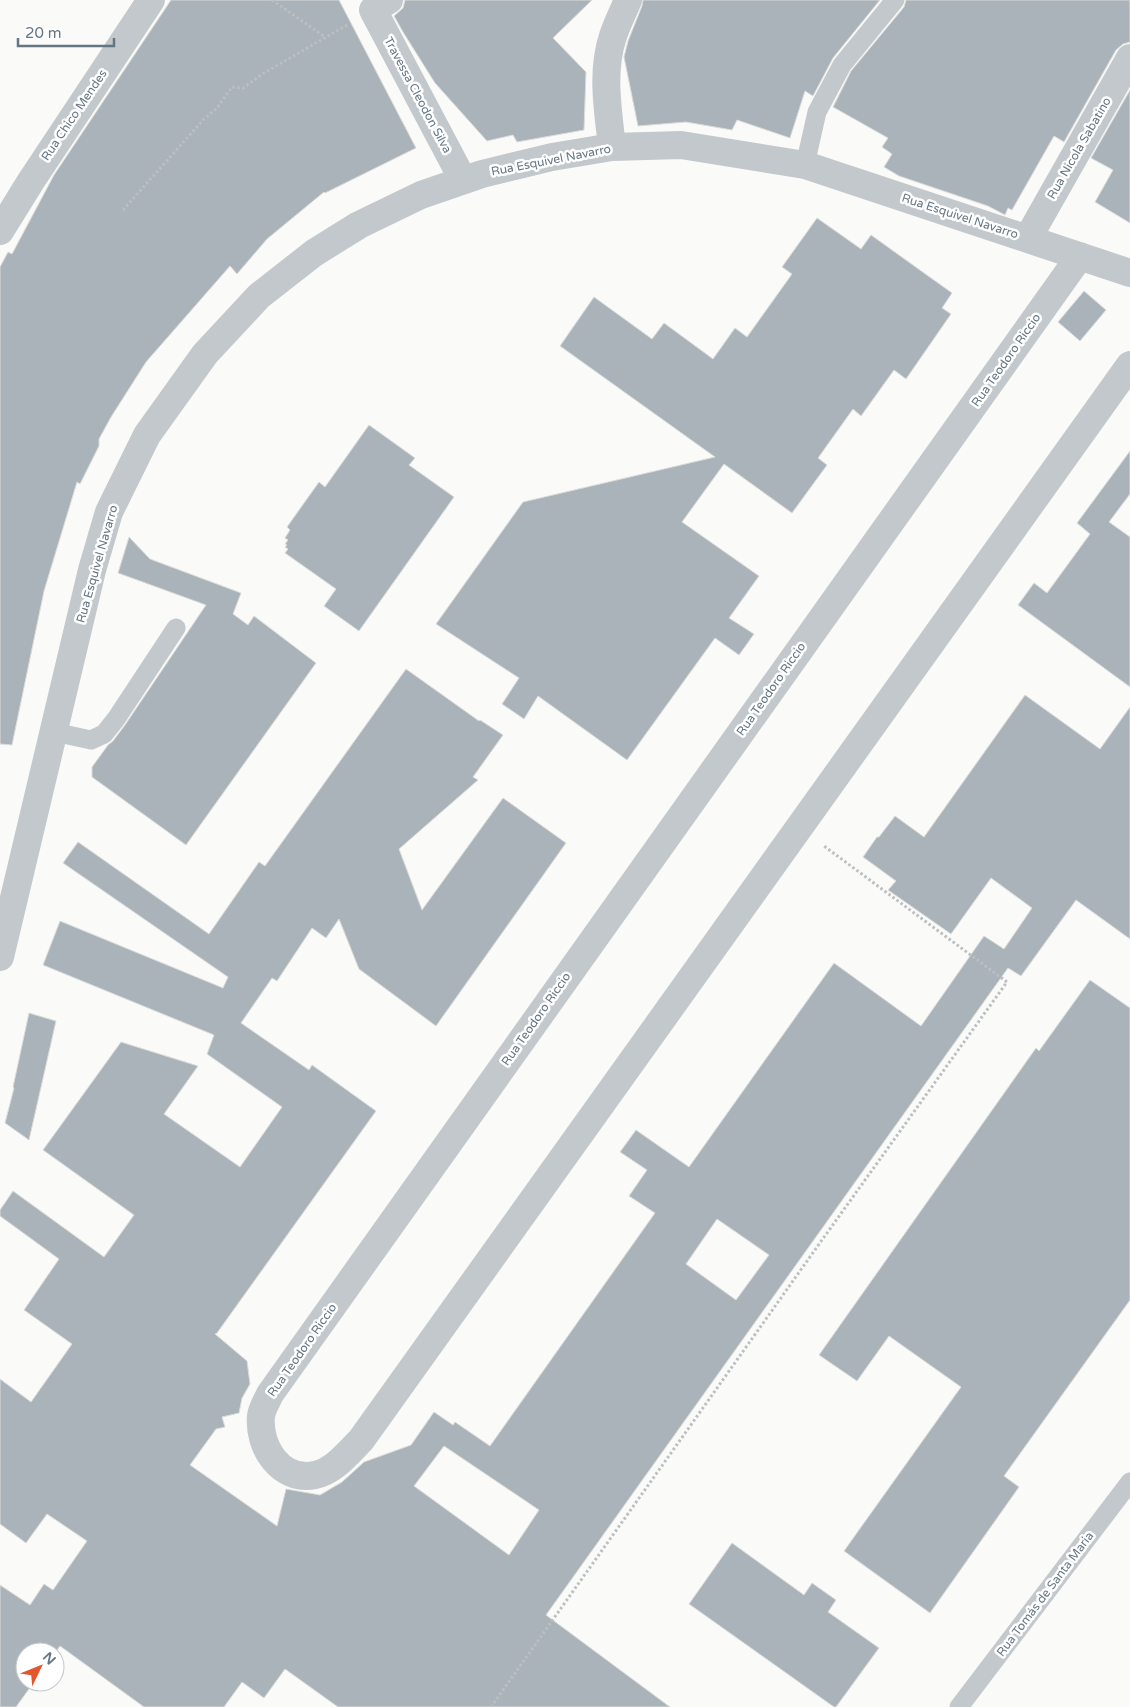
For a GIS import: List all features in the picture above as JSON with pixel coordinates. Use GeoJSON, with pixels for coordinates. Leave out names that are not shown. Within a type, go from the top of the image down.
{"type":"FeatureCollection","features":[{"type":"Feature","properties":{"kind":"street","name":"Rua Chico Mendes"},"geometry":{"type":"LineString","coordinates":[[0,231],[36,173],[151,0]]}},
{"type":"Feature","properties":{"kind":"street"},"geometry":{"type":"LineString","coordinates":[[612,147],[606,99],[606,64],[612,36],[628,0]]}},
{"type":"Feature","properties":{"kind":"street","name":"Travessa Cleodon Silva"},"geometry":{"type":"LineString","coordinates":[[382,5],[463,180]]}},
{"type":"Feature","properties":{"kind":"street","name":"Rua Nicola Sabatino"},"geometry":{"type":"LineString","coordinates":[[1028,238],[1130,58]]}},
{"type":"Feature","properties":{"kind":"street","name":"Rua Esquivel Navarro"},"geometry":{"type":"LineString","coordinates":[[0,957],[92,570],[109,512],[147,435],[205,354],[259,296],[314,253],[359,225],[421,195],[482,174],[552,157],[612,147],[681,145],[805,165],[1130,273]]}},
{"type":"Feature","properties":{"kind":"street","name":"Rua Teodoro Riccio"},"geometry":{"type":"LineString","coordinates":[[1080,256],[270,1394],[261,1413],[261,1432],[265,1447],[273,1460],[286,1470],[301,1476],[316,1475],[330,1469],[361,1440],[1130,366]]}},
{"type":"Feature","properties":{"kind":"lane"},"geometry":{"type":"LineString","coordinates":[[805,165],[817,112],[842,65],[895,0]]}},
{"type":"Feature","properties":{"kind":"lane"},"geometry":{"type":"LineString","coordinates":[[54,732],[91,740],[104,734],[176,628]]}},
{"type":"Feature","properties":{"kind":"lane","name":"Rua Tomás de Santa Maria"},"geometry":{"type":"LineString","coordinates":[[959,1707],[1130,1482]]}},
{"type":"Feature","properties":{"kind":"path"},"geometry":{"type":"LineString","coordinates":[[272,0],[325,38]]}},
{"type":"Feature","properties":{"kind":"path"},"geometry":{"type":"LineString","coordinates":[[123,210],[204,119],[217,108],[232,87],[242,88],[264,73],[382,5]]}},
{"type":"Feature","properties":{"kind":"path"},"geometry":{"type":"LineString","coordinates":[[491,1707],[822,1239],[1007,982],[799,828]]}},
{"type":"Feature","properties":{"kind":"building"},"geometry":{"type":"Polygon","coordinates":[[[171,0],[339,0],[416,148],[324,192],[267,239],[237,274],[230,266],[146,362],[99,439],[99,446],[80,484],[77,482],[44,591],[12,745],[0,744],[0,267],[8,252],[12,254],[54,175],[171,0]]]}},
{"type":"Feature","properties":{"kind":"building"},"geometry":{"type":"Polygon","coordinates":[[[405,0],[592,0],[553,38],[586,72],[584,130],[517,142],[513,135],[487,141],[435,83],[403,32],[394,16],[403,8],[405,0]]]}},
{"type":"Feature","properties":{"kind":"building"},"geometry":{"type":"Polygon","coordinates":[[[643,0],[880,0],[833,58],[813,96],[805,91],[790,138],[737,120],[732,130],[686,122],[638,126],[624,57],[643,0]]]}},
{"type":"Feature","properties":{"kind":"building"},"geometry":{"type":"Polygon","coordinates":[[[906,0],[1130,0],[1130,42],[1123,44],[1116,50],[1064,142],[1054,136],[1012,210],[1008,208],[1005,215],[988,206],[899,176],[884,167],[892,154],[882,147],[888,138],[833,107],[851,71],[904,7],[906,0]]]}},
{"type":"Feature","properties":{"kind":"building"},"geometry":{"type":"Polygon","coordinates":[[[1130,90],[1130,223],[1095,202],[1113,170],[1091,158],[1130,90]]]}},
{"type":"Feature","properties":{"kind":"building"},"geometry":{"type":"Polygon","coordinates":[[[817,218],[861,249],[871,235],[952,293],[942,308],[951,314],[906,379],[894,370],[861,416],[853,409],[818,458],[827,465],[792,513],[724,464],[682,522],[759,576],[729,618],[754,634],[739,655],[715,638],[627,760],[538,696],[524,719],[502,704],[519,678],[436,624],[523,502],[715,457],[560,346],[594,297],[652,339],[664,323],[713,359],[735,328],[747,337],[792,274],[782,267],[817,218]]]}},
{"type":"Feature","properties":{"kind":"building"},"geometry":{"type":"Polygon","coordinates":[[[1084,291],[1106,310],[1080,341],[1058,322],[1084,291]]]}},
{"type":"Feature","properties":{"kind":"building"},"geometry":{"type":"Polygon","coordinates":[[[369,425],[415,458],[409,465],[454,497],[359,631],[324,606],[336,589],[285,553],[288,549],[285,547],[287,545],[285,544],[288,540],[285,538],[290,530],[287,527],[319,482],[325,487],[369,425]]]}},
{"type":"Feature","properties":{"kind":"building"},"geometry":{"type":"Polygon","coordinates":[[[1130,451],[1130,494],[1109,522],[1130,537],[1130,687],[1018,605],[1034,583],[1047,593],[1090,534],[1077,523],[1130,451]]]}},
{"type":"Feature","properties":{"kind":"building"},"geometry":{"type":"Polygon","coordinates":[[[129,537],[150,559],[241,593],[233,614],[248,625],[254,616],[316,663],[186,845],[92,777],[92,767],[125,725],[206,605],[118,573],[129,537]]]}},
{"type":"Feature","properties":{"kind":"building"},"geometry":{"type":"Polygon","coordinates":[[[406,669],[479,721],[503,735],[473,777],[478,780],[399,849],[422,910],[503,798],[566,843],[436,1026],[359,969],[339,919],[326,938],[312,928],[277,981],[272,978],[241,1023],[309,1070],[312,1065],[376,1111],[215,1334],[247,1361],[250,1384],[242,1398],[239,1413],[222,1417],[225,1427],[216,1429],[190,1465],[277,1526],[286,1489],[320,1495],[342,1482],[364,1462],[411,1445],[434,1412],[453,1425],[455,1422],[490,1446],[655,1213],[629,1196],[647,1170],[620,1152],[636,1130],[689,1167],[834,963],[921,1026],[984,936],[1004,949],[1032,908],[991,878],[951,934],[888,890],[896,881],[863,857],[895,816],[924,837],[1025,695],[1100,749],[1130,707],[1130,939],[1076,900],[1021,976],[1008,968],[546,1615],[670,1707],[338,1707],[285,1669],[264,1698],[242,1682],[224,1707],[144,1707],[65,1650],[65,1642],[15,1642],[15,1692],[27,1692],[16,1707],[0,1707],[0,1585],[30,1605],[44,1584],[53,1590],[87,1541],[47,1514],[26,1543],[0,1524],[0,1379],[31,1402],[72,1344],[24,1310],[59,1259],[0,1216],[0,1210],[13,1191],[104,1257],[134,1215],[43,1150],[121,1042],[198,1066],[164,1114],[240,1167],[282,1107],[207,1054],[214,1035],[43,965],[60,921],[223,988],[228,977],[63,863],[78,842],[209,934],[259,862],[265,866],[406,669]],[[717,1219],[686,1264],[736,1300],[769,1255],[717,1219]],[[444,1446],[414,1486],[509,1555],[539,1510],[444,1446]]]}},
{"type":"Feature","properties":{"kind":"building"},"geometry":{"type":"Polygon","coordinates":[[[1090,980],[1130,1008],[1130,1300],[1004,1476],[1019,1487],[930,1613],[844,1551],[961,1387],[889,1336],[857,1381],[819,1355],[1036,1048],[1039,1051],[1090,980]]]}},
{"type":"Feature","properties":{"kind":"building"},"geometry":{"type":"Polygon","coordinates":[[[29,1013],[56,1021],[29,1140],[5,1123],[29,1013]]]}},
{"type":"Feature","properties":{"kind":"building"},"geometry":{"type":"Polygon","coordinates":[[[732,1543],[804,1595],[812,1583],[836,1600],[828,1612],[879,1648],[836,1707],[689,1604],[732,1543]]]}}]}
